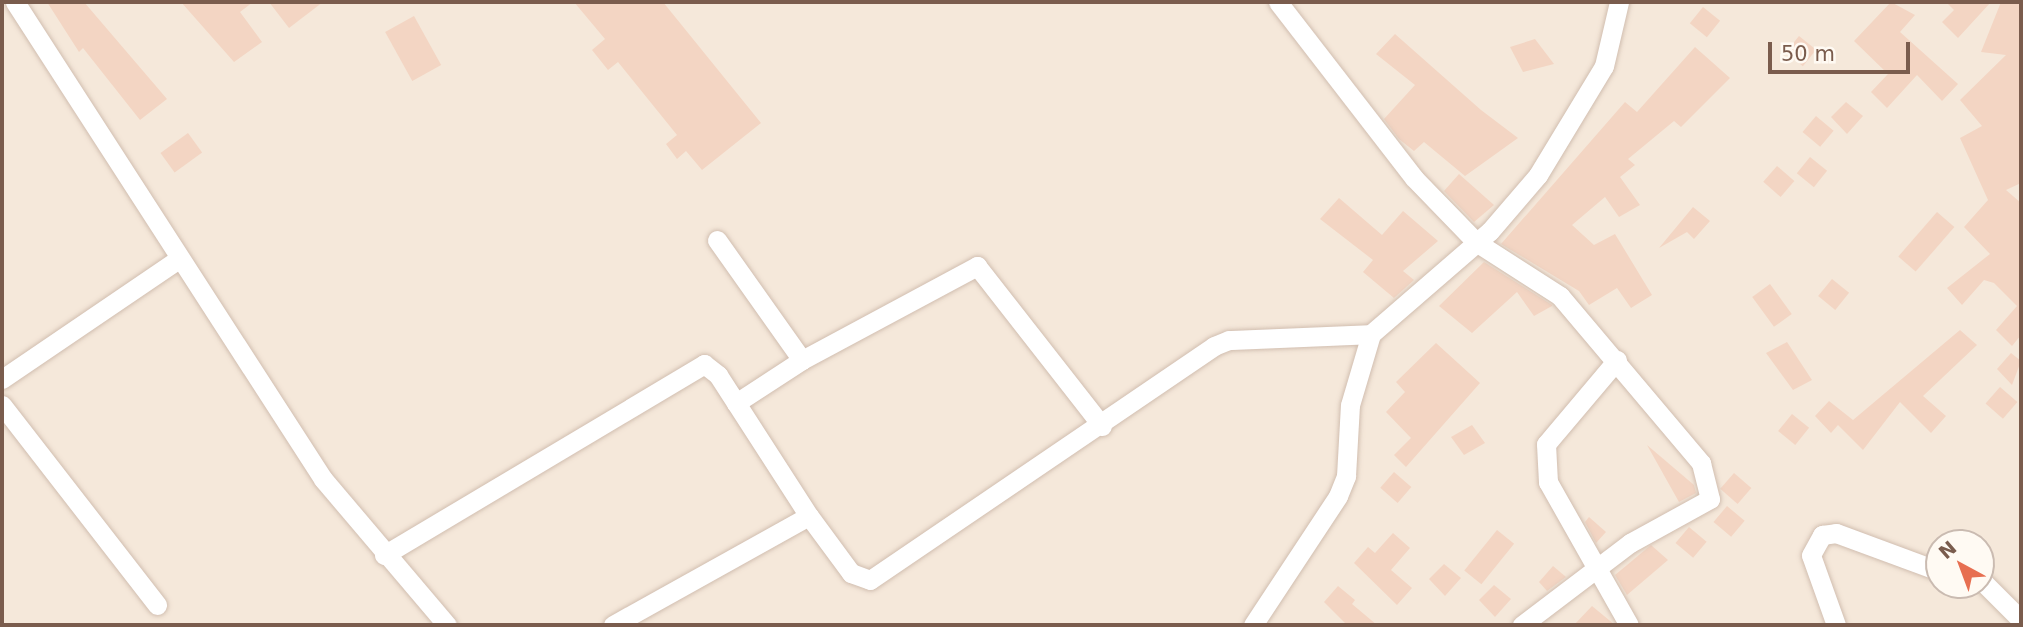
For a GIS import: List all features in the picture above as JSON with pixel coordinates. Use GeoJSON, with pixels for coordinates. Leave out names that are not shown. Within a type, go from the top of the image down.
{"type":"FeatureCollection","features":[{"type":"Feature","properties":{"kind":"street"},"geometry":{"type":"LineString","coordinates":[[15,2],[177,260],[323,478],[384,555],[447,625]]}},
{"type":"Feature","properties":{"kind":"street"},"geometry":{"type":"LineString","coordinates":[[1279,2],[1414,178],[1476,242],[1560,296],[1695,452],[1710,499],[1630,543],[1522,625]]}},
{"type":"Feature","properties":{"kind":"street"},"geometry":{"type":"LineString","coordinates":[[1252,625],[1338,496],[1346,476],[1350,405],[1371,334],[1476,242],[1538,175],[1604,66],[1619,2]]}},
{"type":"Feature","properties":{"kind":"street"},"geometry":{"type":"LineString","coordinates":[[718,240],[802,360]]}},
{"type":"Feature","properties":{"kind":"street"},"geometry":{"type":"LineString","coordinates":[[2,379],[177,260]]}},
{"type":"Feature","properties":{"kind":"street"},"geometry":{"type":"LineString","coordinates":[[736,403],[802,360],[977,266],[1102,426]]}},
{"type":"Feature","properties":{"kind":"street"},"geometry":{"type":"LineString","coordinates":[[384,555],[692,368],[712,368],[809,516],[851,573],[870,580],[1229,340],[1371,334]]}},
{"type":"Feature","properties":{"kind":"street"},"geometry":{"type":"LineString","coordinates":[[1617,360],[1546,444],[1548,482],[1594,572],[1629,625]]}},
{"type":"Feature","properties":{"kind":"street"},"geometry":{"type":"LineString","coordinates":[[2,405],[158,604]]}},
{"type":"Feature","properties":{"kind":"street"},"geometry":{"type":"LineString","coordinates":[[613,625],[809,516]]}},
{"type":"Feature","properties":{"kind":"street"},"geometry":{"type":"LineString","coordinates":[[1836,625],[1811,555],[1822,535],[1836,533],[1925,566]]}},
{"type":"Feature","properties":{"kind":"street"},"geometry":{"type":"LineString","coordinates":[[1995,594],[2021,620]]}},
{"type":"Feature","properties":{"kind":"shaded area"},"geometry":{"type":"Polygon","coordinates":[[[2,2],[2021,2],[2021,625],[2,625],[2,2]]]}},
{"type":"Feature","properties":{"kind":"building"},"geometry":{"type":"Polygon","coordinates":[[[47,2],[84,2],[167,99],[140,120],[83,48],[79,52],[47,2]]]}},
{"type":"Feature","properties":{"kind":"building"},"geometry":{"type":"Polygon","coordinates":[[[181,2],[253,2],[240,12],[262,42],[234,62],[181,2]]]}},
{"type":"Feature","properties":{"kind":"building"},"geometry":{"type":"Polygon","coordinates":[[[269,2],[323,2],[289,28],[269,2]]]}},
{"type":"Feature","properties":{"kind":"building"},"geometry":{"type":"Polygon","coordinates":[[[574,2],[663,2],[761,123],[702,170],[686,151],[677,159],[666,144],[677,135],[618,62],[608,70],[592,50],[605,39],[574,2]]]}},
{"type":"Feature","properties":{"kind":"building"},"geometry":{"type":"Polygon","coordinates":[[[1891,2],[1915,15],[1900,32],[1958,84],[1942,101],[1917,75],[1887,108],[1871,92],[1888,74],[1854,41],[1891,2]]]}},
{"type":"Feature","properties":{"kind":"building"},"geometry":{"type":"Polygon","coordinates":[[[1946,2],[1991,2],[1958,38],[1942,22],[1954,10],[1946,2]]]}},
{"type":"Feature","properties":{"kind":"building"},"geometry":{"type":"Polygon","coordinates":[[[2001,2],[2021,2],[2021,183],[2006,190],[2021,203],[2021,335],[2012,346],[1996,330],[2017,306],[1994,283],[1984,280],[1962,305],[1947,288],[1990,254],[1964,227],[1988,200],[1960,138],[1982,126],[1960,100],[2006,55],[1981,52],[2001,2]]]}},
{"type":"Feature","properties":{"kind":"building"},"geometry":{"type":"Polygon","coordinates":[[[1703,7],[1720,21],[1707,37],[1690,23],[1703,7]]]}},
{"type":"Feature","properties":{"kind":"building"},"geometry":{"type":"Polygon","coordinates":[[[414,16],[441,65],[412,81],[385,32],[414,16]]]}},
{"type":"Feature","properties":{"kind":"building"},"geometry":{"type":"Polygon","coordinates":[[[1395,34],[1481,110],[1518,138],[1465,176],[1424,142],[1414,151],[1399,139],[1384,119],[1415,85],[1376,54],[1395,34]]]}},
{"type":"Feature","properties":{"kind":"building"},"geometry":{"type":"Polygon","coordinates":[[[1799,36],[1816,50],[1803,66],[1786,52],[1799,36]]]}},
{"type":"Feature","properties":{"kind":"building"},"geometry":{"type":"Polygon","coordinates":[[[1535,39],[1554,64],[1523,72],[1510,47],[1535,39]]]}},
{"type":"Feature","properties":{"kind":"building"},"geometry":{"type":"Polygon","coordinates":[[[1695,47],[1730,78],[1681,127],[1674,121],[1628,159],[1635,165],[1620,177],[1640,205],[1619,217],[1605,197],[1572,225],[1594,245],[1615,234],[1652,295],[1631,308],[1617,288],[1589,305],[1579,291],[1501,244],[1625,102],[1637,112],[1695,47]]]}},
{"type":"Feature","properties":{"kind":"building"},"geometry":{"type":"Polygon","coordinates":[[[1846,102],[1863,116],[1847,134],[1831,117],[1846,102]]]}},
{"type":"Feature","properties":{"kind":"building"},"geometry":{"type":"Polygon","coordinates":[[[1816,116],[1834,131],[1820,147],[1803,132],[1816,116]]]}},
{"type":"Feature","properties":{"kind":"building"},"geometry":{"type":"Polygon","coordinates":[[[188,133],[202,152],[175,172],[160,153],[188,133]]]}},
{"type":"Feature","properties":{"kind":"building"},"geometry":{"type":"Polygon","coordinates":[[[1810,157],[1827,171],[1814,187],[1797,173],[1810,157]]]}},
{"type":"Feature","properties":{"kind":"building"},"geometry":{"type":"Polygon","coordinates":[[[1777,166],[1794,181],[1781,197],[1763,182],[1777,166]]]}},
{"type":"Feature","properties":{"kind":"building"},"geometry":{"type":"Polygon","coordinates":[[[1459,174],[1494,205],[1474,222],[1444,191],[1459,174]]]}},
{"type":"Feature","properties":{"kind":"building"},"geometry":{"type":"Polygon","coordinates":[[[1339,198],[1382,235],[1403,211],[1438,241],[1403,271],[1414,280],[1394,298],[1363,272],[1373,260],[1320,219],[1339,198]]]}},
{"type":"Feature","properties":{"kind":"building"},"geometry":{"type":"Polygon","coordinates":[[[1693,207],[1710,221],[1694,239],[1687,232],[1659,248],[1693,207]]]}},
{"type":"Feature","properties":{"kind":"building"},"geometry":{"type":"Polygon","coordinates":[[[1937,212],[1954,227],[1916,272],[1898,257],[1937,212]]]}},
{"type":"Feature","properties":{"kind":"building"},"geometry":{"type":"Polygon","coordinates":[[[1484,262],[1552,306],[1534,316],[1517,292],[1472,333],[1439,306],[1484,262]]]}},
{"type":"Feature","properties":{"kind":"building"},"geometry":{"type":"Polygon","coordinates":[[[1832,279],[1849,293],[1835,310],[1818,296],[1832,279]]]}},
{"type":"Feature","properties":{"kind":"building"},"geometry":{"type":"Polygon","coordinates":[[[1770,284],[1792,314],[1774,327],[1752,297],[1770,284]]]}},
{"type":"Feature","properties":{"kind":"building"},"geometry":{"type":"Polygon","coordinates":[[[1960,330],[1977,345],[1923,396],[1946,416],[1931,433],[1900,402],[1863,450],[1838,425],[1831,433],[1815,416],[1829,401],[1853,420],[1960,330]]]}},
{"type":"Feature","properties":{"kind":"building"},"geometry":{"type":"Polygon","coordinates":[[[1787,342],[1812,380],[1793,390],[1766,353],[1787,342]]]}},
{"type":"Feature","properties":{"kind":"building"},"geometry":{"type":"Polygon","coordinates":[[[1436,343],[1480,383],[1406,467],[1394,455],[1411,438],[1386,412],[1405,392],[1396,382],[1436,343]]]}},
{"type":"Feature","properties":{"kind":"building"},"geometry":{"type":"Polygon","coordinates":[[[2011,353],[2021,361],[2012,385],[1997,369],[2011,353]]]}},
{"type":"Feature","properties":{"kind":"building"},"geometry":{"type":"Polygon","coordinates":[[[2000,387],[2017,402],[2003,419],[1986,404],[2000,387]]]}},
{"type":"Feature","properties":{"kind":"building"},"geometry":{"type":"Polygon","coordinates":[[[1792,414],[1809,428],[1795,445],[1778,431],[1792,414]]]}},
{"type":"Feature","properties":{"kind":"building"},"geometry":{"type":"Polygon","coordinates":[[[1472,425],[1485,443],[1464,455],[1451,437],[1472,425]]]}},
{"type":"Feature","properties":{"kind":"building"},"geometry":{"type":"Polygon","coordinates":[[[1647,445],[1694,485],[1696,493],[1679,502],[1647,445]]]}},
{"type":"Feature","properties":{"kind":"building"},"geometry":{"type":"Polygon","coordinates":[[[1394,472],[1411,487],[1398,503],[1380,488],[1394,472]]]}},
{"type":"Feature","properties":{"kind":"building"},"geometry":{"type":"Polygon","coordinates":[[[1734,473],[1751,488],[1738,504],[1720,489],[1734,473]]]}},
{"type":"Feature","properties":{"kind":"building"},"geometry":{"type":"Polygon","coordinates":[[[1727,506],[1745,521],[1731,537],[1714,522],[1727,506]]]}},
{"type":"Feature","properties":{"kind":"building"},"geometry":{"type":"Polygon","coordinates":[[[1589,517],[1606,532],[1596,543],[1585,522],[1589,517]]]}},
{"type":"Feature","properties":{"kind":"building"},"geometry":{"type":"Polygon","coordinates":[[[1689,527],[1707,542],[1693,558],[1676,543],[1689,527]]]}},
{"type":"Feature","properties":{"kind":"building"},"geometry":{"type":"Polygon","coordinates":[[[1497,530],[1514,544],[1481,584],[1464,570],[1497,530]]]}},
{"type":"Feature","properties":{"kind":"building"},"geometry":{"type":"Polygon","coordinates":[[[1393,533],[1410,548],[1391,570],[1412,588],[1397,605],[1354,563],[1368,547],[1375,553],[1393,533]]]}},
{"type":"Feature","properties":{"kind":"building"},"geometry":{"type":"Polygon","coordinates":[[[1651,545],[1668,560],[1627,595],[1615,575],[1651,545]]]}},
{"type":"Feature","properties":{"kind":"building"},"geometry":{"type":"Polygon","coordinates":[[[1444,564],[1461,578],[1445,596],[1429,579],[1444,564]]]}},
{"type":"Feature","properties":{"kind":"building"},"geometry":{"type":"Polygon","coordinates":[[[1553,566],[1566,577],[1547,591],[1539,582],[1553,566]]]}},
{"type":"Feature","properties":{"kind":"building"},"geometry":{"type":"Polygon","coordinates":[[[1494,585],[1511,599],[1495,617],[1479,600],[1494,585]]]}},
{"type":"Feature","properties":{"kind":"building"},"geometry":{"type":"Polygon","coordinates":[[[1338,586],[1355,600],[1352,604],[1377,625],[1347,625],[1324,602],[1338,586]]]}},
{"type":"Feature","properties":{"kind":"building"},"geometry":{"type":"Polygon","coordinates":[[[1592,606],[1615,625],[1574,625],[1592,606]]]}}]}
